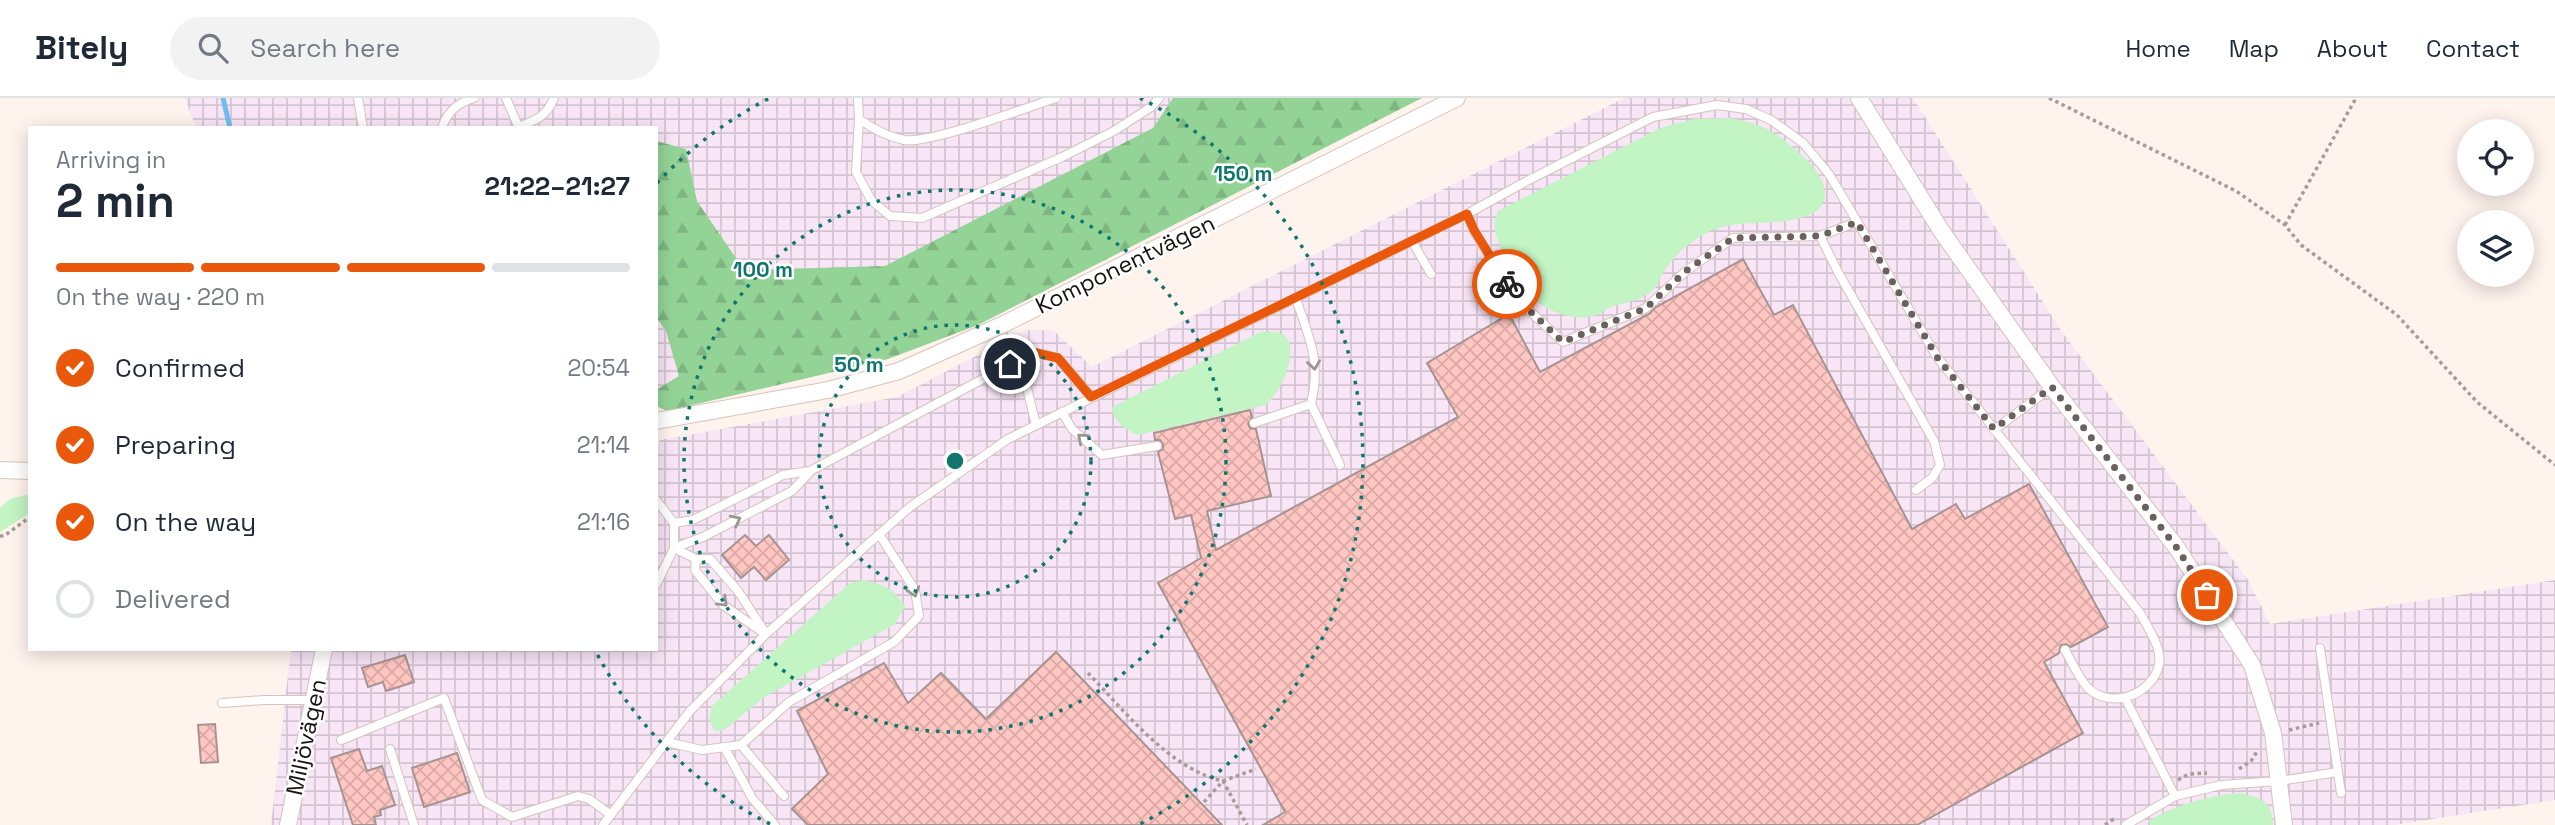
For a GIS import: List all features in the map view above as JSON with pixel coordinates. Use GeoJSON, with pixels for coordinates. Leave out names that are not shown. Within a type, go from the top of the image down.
{"type":"FeatureCollection","features":[{"type":"Feature","properties":{"kind":"street","name":"Komponentvägen"},"geometry":{"type":"LineString","coordinates":[[658,421],[828,390],[898,371],[1004,324],[1457,98]]}},
{"type":"Feature","properties":{"kind":"street"},"geometry":{"type":"LineString","coordinates":[[1859,98],[1941,232],[2052,387],[2177,548],[2252,665],[2273,733],[2284,825]]}},
{"type":"Feature","properties":{"kind":"street"},"geometry":{"type":"LineString","coordinates":[[0,470],[28,471]]}},
{"type":"Feature","properties":{"kind":"street","name":"Miljövägen"},"geometry":{"type":"LineString","coordinates":[[288,825],[324,651]]}},
{"type":"Feature","properties":{"kind":"lane"},"geometry":{"type":"LineString","coordinates":[[358,98],[363,126]]}},
{"type":"Feature","properties":{"kind":"lane"},"geometry":{"type":"LineString","coordinates":[[443,126],[446,114],[474,98]]}},
{"type":"Feature","properties":{"kind":"lane"},"geometry":{"type":"LineString","coordinates":[[506,98],[518,126]]}},
{"type":"Feature","properties":{"kind":"lane"},"geometry":{"type":"LineString","coordinates":[[524,126],[540,119],[549,111],[554,98]]}},
{"type":"Feature","properties":{"kind":"lane"},"geometry":{"type":"LineString","coordinates":[[858,98],[856,172],[871,200],[890,216],[922,218],[1062,157],[1114,131],[1151,107],[1159,98]]}},
{"type":"Feature","properties":{"kind":"lane"},"geometry":{"type":"LineString","coordinates":[[859,119],[878,132],[906,140],[932,137],[1056,98]]}},
{"type":"Feature","properties":{"kind":"lane"},"geometry":{"type":"LineString","coordinates":[[603,825],[690,711],[766,634],[931,492],[1008,439],[1467,214],[1653,117],[1717,105],[1746,109],[1771,120],[1803,143],[1829,174],[1937,357],[2140,613],[2156,644],[2159,664],[2149,684],[2125,698],[2109,699],[2089,688],[2065,650]]}},
{"type":"Feature","properties":{"kind":"lane"},"geometry":{"type":"LineString","coordinates":[[1467,214],[1515,297],[1563,342],[1646,308],[1686,271],[1733,238],[1820,236],[1857,222]]}},
{"type":"Feature","properties":{"kind":"lane"},"geometry":{"type":"LineString","coordinates":[[1820,236],[1934,441],[1940,465],[1932,478],[1916,491]]}},
{"type":"Feature","properties":{"kind":"lane"},"geometry":{"type":"LineString","coordinates":[[1412,241],[1431,274]]}},
{"type":"Feature","properties":{"kind":"lane"},"geometry":{"type":"LineString","coordinates":[[1296,299],[1311,343],[1316,380],[1311,404],[1340,465]]}},
{"type":"Feature","properties":{"kind":"lane"},"geometry":{"type":"LineString","coordinates":[[674,523],[693,520],[783,475],[810,471],[1010,364],[1028,351],[1058,358],[1091,397]]}},
{"type":"Feature","properties":{"kind":"lane"},"geometry":{"type":"LineString","coordinates":[[1010,364],[1026,384],[1036,425]]}},
{"type":"Feature","properties":{"kind":"lane"},"geometry":{"type":"LineString","coordinates":[[1994,429],[2052,387]]}},
{"type":"Feature","properties":{"kind":"lane"},"geometry":{"type":"LineString","coordinates":[[1254,423],[1311,404]]}},
{"type":"Feature","properties":{"kind":"lane"},"geometry":{"type":"LineString","coordinates":[[1062,412],[1072,429],[1102,455],[1157,446]]}},
{"type":"Feature","properties":{"kind":"lane"},"geometry":{"type":"LineString","coordinates":[[674,548],[703,537],[792,491],[810,471]]}},
{"type":"Feature","properties":{"kind":"lane"},"geometry":{"type":"LineString","coordinates":[[658,503],[674,523],[674,548],[658,581]]}},
{"type":"Feature","properties":{"kind":"lane"},"geometry":{"type":"LineString","coordinates":[[667,742],[702,750],[741,745],[789,702],[894,642],[919,615],[915,590],[879,534]]}},
{"type":"Feature","properties":{"kind":"lane"},"geometry":{"type":"LineString","coordinates":[[674,548],[696,559],[710,559],[738,591],[766,634]]}},
{"type":"Feature","properties":{"kind":"lane"},"geometry":{"type":"LineString","coordinates":[[696,559],[695,570],[723,605],[766,634]]}},
{"type":"Feature","properties":{"kind":"lane"},"geometry":{"type":"LineString","coordinates":[[2320,648],[2341,793]]}},
{"type":"Feature","properties":{"kind":"lane"},"geometry":{"type":"LineString","coordinates":[[341,740],[444,698],[482,800],[512,817],[578,796],[589,799],[611,815]]}},
{"type":"Feature","properties":{"kind":"lane"},"geometry":{"type":"LineString","coordinates":[[2125,698],[2171,783],[2175,796]]}},
{"type":"Feature","properties":{"kind":"lane"},"geometry":{"type":"LineString","coordinates":[[222,703],[314,700]]}},
{"type":"Feature","properties":{"kind":"lane"},"geometry":{"type":"LineString","coordinates":[[741,745],[784,796]]}},
{"type":"Feature","properties":{"kind":"lane"},"geometry":{"type":"LineString","coordinates":[[724,747],[752,798],[775,825]]}},
{"type":"Feature","properties":{"kind":"lane"},"geometry":{"type":"LineString","coordinates":[[390,749],[414,825]]}},
{"type":"Feature","properties":{"kind":"lane"},"geometry":{"type":"LineString","coordinates":[[2126,825],[2175,796],[2221,785],[2279,781],[2338,772]]}},
{"type":"Feature","properties":{"kind":"path"},"geometry":{"type":"LineString","coordinates":[[2049,98],[2236,191],[2285,225],[2301,245],[2397,315],[2477,402],[2555,465]]}},
{"type":"Feature","properties":{"kind":"path"},"geometry":{"type":"LineString","coordinates":[[2285,225],[2356,98]]}},
{"type":"Feature","properties":{"kind":"path"},"geometry":{"type":"LineString","coordinates":[[0,536],[4,536],[28,518]]}},
{"type":"Feature","properties":{"kind":"path"},"geometry":{"type":"LineString","coordinates":[[1088,673],[1156,743],[1205,777],[1223,781],[1247,825]]}},
{"type":"Feature","properties":{"kind":"path"},"geometry":{"type":"LineString","coordinates":[[2229,772],[2241,769],[2251,761],[2262,736],[2321,722]]}},
{"type":"Feature","properties":{"kind":"path"},"geometry":{"type":"LineString","coordinates":[[1205,802],[1223,781],[1255,769]]}},
{"type":"Feature","properties":{"kind":"path"},"geometry":{"type":"LineString","coordinates":[[2171,783],[2189,774],[2216,773]]}},
{"type":"Feature","properties":{"kind":"path"},"geometry":{"type":"LineString","coordinates":[[2105,825],[2120,814]]}},
{"type":"Feature","properties":{"kind":"shaded area"},"geometry":{"type":"Polygon","coordinates":[[[185,98],[1287,98],[658,397],[658,126],[195,126],[185,98]]]}},
{"type":"Feature","properties":{"kind":"shaded area"},"geometry":{"type":"Polygon","coordinates":[[[1624,98],[1913,98],[2062,332],[2248,580],[2270,624],[2555,580],[2555,800],[2394,825],[271,825],[291,651],[658,651],[660,440],[897,397],[1026,330],[1053,330],[1092,367],[1624,98]]]}},
{"type":"Feature","properties":{"kind":"green space"},"geometry":{"type":"Polygon","coordinates":[[[1173,98],[1422,98],[978,325],[888,359],[667,411],[658,407],[658,389],[679,376],[666,331],[658,320],[658,142],[686,149],[697,201],[744,270],[885,266],[1153,128],[1173,98]]]}},
{"type":"Feature","properties":{"kind":"green space"},"geometry":{"type":"Polygon","coordinates":[[[1730,118],[1772,132],[1810,163],[1821,179],[1825,192],[1823,203],[1816,211],[1791,220],[1735,225],[1708,232],[1678,254],[1651,292],[1593,316],[1564,315],[1545,307],[1522,288],[1496,236],[1498,211],[1660,128],[1694,119],[1730,118]]]}},
{"type":"Feature","properties":{"kind":"green space"},"geometry":{"type":"Polygon","coordinates":[[[1260,332],[1282,334],[1287,338],[1291,354],[1281,384],[1265,405],[1138,435],[1115,418],[1111,408],[1260,332]]]}},
{"type":"Feature","properties":{"kind":"green space"},"geometry":{"type":"Polygon","coordinates":[[[28,494],[28,514],[0,532],[0,508],[10,499],[28,494]]]}},
{"type":"Feature","properties":{"kind":"green space"},"geometry":{"type":"Polygon","coordinates":[[[864,580],[888,588],[905,606],[895,624],[763,698],[728,727],[721,731],[714,730],[709,719],[712,706],[850,583],[864,580]]]}},
{"type":"Feature","properties":{"kind":"green space"},"geometry":{"type":"Polygon","coordinates":[[[2240,793],[2254,796],[2264,802],[2270,811],[2273,825],[2151,825],[2148,821],[2192,802],[2240,793]]]}},
{"type":"Feature","properties":{"kind":"building"},"geometry":{"type":"Polygon","coordinates":[[[1743,259],[1774,315],[1793,305],[1912,529],[1956,504],[1965,519],[2029,484],[2108,627],[2071,647],[2061,645],[2059,653],[2044,662],[2083,733],[1917,825],[1263,825],[1285,812],[1158,583],[1201,558],[1191,515],[1175,519],[1158,452],[1163,449],[1163,444],[1160,440],[1155,440],[1154,433],[1250,410],[1252,417],[1248,424],[1250,428],[1256,429],[1271,496],[1207,511],[1216,550],[1458,417],[1427,363],[1509,314],[1540,372],[1649,314],[1656,307],[1743,259]]]}},
{"type":"Feature","properties":{"kind":"building"},"geometry":{"type":"Polygon","coordinates":[[[745,535],[756,546],[769,535],[789,560],[766,580],[754,567],[741,578],[722,555],[745,535]]]}},
{"type":"Feature","properties":{"kind":"building"},"geometry":{"type":"Polygon","coordinates":[[[1056,652],[1222,825],[808,825],[792,809],[828,774],[797,711],[884,663],[908,703],[941,673],[986,719],[1056,652]]]}},
{"type":"Feature","properties":{"kind":"building"},"geometry":{"type":"Polygon","coordinates":[[[405,655],[414,682],[386,691],[383,682],[368,687],[362,668],[405,655]]]}},
{"type":"Feature","properties":{"kind":"building"},"geometry":{"type":"Polygon","coordinates":[[[215,724],[218,762],[201,763],[198,725],[215,724]]]}},
{"type":"Feature","properties":{"kind":"building"},"geometry":{"type":"Polygon","coordinates":[[[359,749],[367,771],[382,766],[395,805],[380,810],[381,815],[374,817],[376,825],[353,825],[331,758],[359,749]]]}},
{"type":"Feature","properties":{"kind":"building"},"geometry":{"type":"Polygon","coordinates":[[[457,753],[470,792],[424,807],[412,768],[457,753]]]}},
{"type":"Feature","properties":{"kind":"waterway"},"geometry":{"type":"LineString","coordinates":[[223,98],[230,126]]}},
{"type":"Feature","properties":{"kind":"way so far"},"geometry":{"type":"LineString","coordinates":[[1507,284],[1515,297],[1563,342],[1646,308],[1686,271],[1733,238],[1820,236],[1857,222],[1937,357],[1994,429],[2052,387],[2177,548],[2207,595]]}},
{"type":"Feature","properties":{"kind":"route"},"geometry":{"type":"LineString","coordinates":[[1010,364],[1028,351],[1058,358],[1091,397],[1467,214],[1507,284]]}}]}
